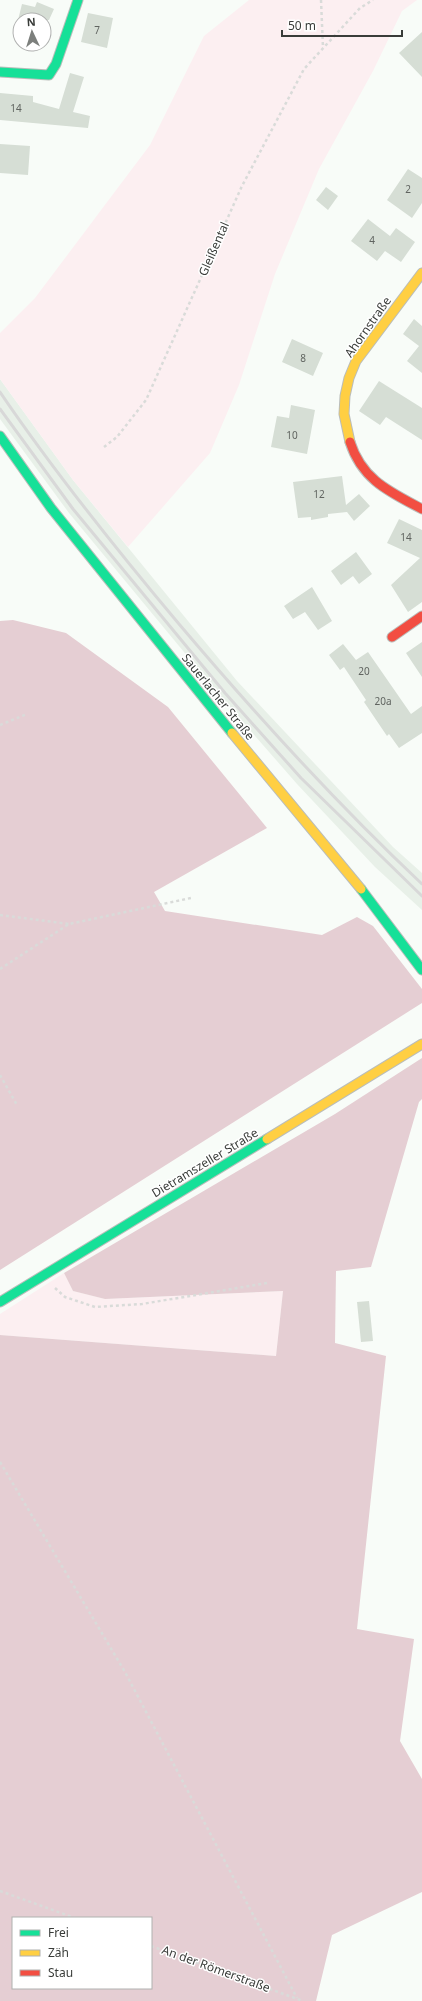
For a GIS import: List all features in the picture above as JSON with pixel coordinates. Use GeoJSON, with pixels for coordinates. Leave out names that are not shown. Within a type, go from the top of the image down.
{"type":"FeatureCollection","features":[{"type":"Feature","properties":{"kind":"street"},"geometry":{"type":"LineString","coordinates":[[0,72],[50,75],[56,64],[78,0]]}},
{"type":"Feature","properties":{"kind":"street","name":"Ahornstraße"},"geometry":{"type":"LineString","coordinates":[[422,273],[357,360],[348,380],[344,397],[344,425],[350,443],[361,463],[386,491],[422,510]]}},
{"type":"Feature","properties":{"kind":"street","name":"Sauerlacher Straße"},"geometry":{"type":"LineString","coordinates":[[0,436],[51,508],[297,814],[370,900],[422,970]]}},
{"type":"Feature","properties":{"kind":"street"},"geometry":{"type":"LineString","coordinates":[[392,637],[422,616]]}},
{"type":"Feature","properties":{"kind":"street","name":"Dietramszeller Straße"},"geometry":{"type":"LineString","coordinates":[[0,1302],[40,1276],[422,1044]]}},
{"type":"Feature","properties":{"kind":"path"},"geometry":{"type":"LineString","coordinates":[[321,0],[323,49]]}},
{"type":"Feature","properties":{"kind":"path","name":"Gleißental"},"geometry":{"type":"LineString","coordinates":[[104,447],[117,437],[146,400],[242,186],[304,69],[360,8],[373,0]]}},
{"type":"Feature","properties":{"kind":"path"},"geometry":{"type":"LineString","coordinates":[[0,726],[27,714]]}},
{"type":"Feature","properties":{"kind":"path"},"geometry":{"type":"LineString","coordinates":[[0,915],[69,924],[191,898]]}},
{"type":"Feature","properties":{"kind":"path"},"geometry":{"type":"LineString","coordinates":[[0,969],[69,924]]}},
{"type":"Feature","properties":{"kind":"path"},"geometry":{"type":"LineString","coordinates":[[0,1075],[17,1105]]}},
{"type":"Feature","properties":{"kind":"path"},"geometry":{"type":"LineString","coordinates":[[40,1276],[64,1297],[95,1307],[142,1304],[267,1283]]}},
{"type":"Feature","properties":{"kind":"path"},"geometry":{"type":"LineString","coordinates":[[0,1462],[125,1672],[296,1998]]}},
{"type":"Feature","properties":{"kind":"path"},"geometry":{"type":"LineString","coordinates":[[0,1891],[72,1917]]}},
{"type":"Feature","properties":{"kind":"path","name":"An der Römerstraße"},"geometry":{"type":"LineString","coordinates":[[152,1946],[303,2001]]}},
{"type":"Feature","properties":{"kind":"shaded area"},"geometry":{"type":"Polygon","coordinates":[[[249,0],[417,0],[402,11],[373,71],[319,169],[275,274],[239,385],[210,453],[128,547],[73,480],[0,379],[0,333],[35,298],[150,145],[204,36],[249,0]]]}},
{"type":"Feature","properties":{"kind":"shaded area"},"geometry":{"type":"Polygon","coordinates":[[[0,379],[73,480],[237,681],[393,847],[422,873],[422,910],[375,867],[297,784],[222,698],[69,513],[0,419],[0,379]]]}},
{"type":"Feature","properties":{"kind":"shaded area"},"geometry":{"type":"Polygon","coordinates":[[[13,620],[66,633],[168,707],[267,828],[154,892],[165,911],[322,935],[357,917],[373,926],[422,989],[422,1003],[0,1270],[0,621],[13,620]]]}},
{"type":"Feature","properties":{"kind":"shaded area"},"geometry":{"type":"Polygon","coordinates":[[[422,1058],[422,1099],[419,1102],[371,1267],[336,1271],[335,1343],[386,1356],[357,1629],[414,1639],[400,1741],[422,1779],[422,1892],[332,1935],[316,2001],[0,2001],[0,1335],[276,1356],[283,1291],[105,1299],[73,1291],[64,1273],[335,1114],[422,1058]]]}},
{"type":"Feature","properties":{"kind":"shaded area"},"geometry":{"type":"Polygon","coordinates":[[[64,1273],[73,1291],[105,1299],[283,1291],[276,1356],[0,1335],[0,1314],[64,1273]]]}},
{"type":"Feature","properties":{"kind":"building"},"geometry":{"type":"Polygon","coordinates":[[[37,2],[54,9],[52,13],[52,12],[20,12],[22,4],[35,7],[37,2]]]}},
{"type":"Feature","properties":{"kind":"building"},"geometry":{"type":"Polygon","coordinates":[[[88,13],[113,18],[107,48],[81,42],[88,13]]]}},
{"type":"Feature","properties":{"kind":"building"},"geometry":{"type":"Polygon","coordinates":[[[422,32],[422,77],[399,53],[422,32]]]}},
{"type":"Feature","properties":{"kind":"building"},"geometry":{"type":"Polygon","coordinates":[[[70,73],[84,77],[73,112],[90,116],[88,128],[0,120],[0,93],[33,96],[33,102],[59,109],[70,73]]]}},
{"type":"Feature","properties":{"kind":"building"},"geometry":{"type":"Polygon","coordinates":[[[0,144],[30,146],[28,175],[0,173],[0,144]]]}},
{"type":"Feature","properties":{"kind":"building"},"geometry":{"type":"Polygon","coordinates":[[[408,169],[422,178],[422,203],[412,218],[387,200],[408,169]]]}},
{"type":"Feature","properties":{"kind":"building"},"geometry":{"type":"Polygon","coordinates":[[[326,187],[338,196],[328,210],[316,200],[326,187]]]}},
{"type":"Feature","properties":{"kind":"building"},"geometry":{"type":"Polygon","coordinates":[[[368,219],[390,236],[396,228],[415,242],[401,262],[385,251],[377,261],[351,241],[368,219]]]}},
{"type":"Feature","properties":{"kind":"building"},"geometry":{"type":"Polygon","coordinates":[[[414,319],[422,326],[422,373],[407,361],[419,346],[403,334],[414,319]]]}},
{"type":"Feature","properties":{"kind":"building"},"geometry":{"type":"Polygon","coordinates":[[[292,339],[323,353],[313,376],[282,362],[292,339]]]}},
{"type":"Feature","properties":{"kind":"building"},"geometry":{"type":"Polygon","coordinates":[[[379,381],[422,408],[422,440],[386,417],[380,425],[359,411],[379,381]]]}},
{"type":"Feature","properties":{"kind":"building"},"geometry":{"type":"Polygon","coordinates":[[[291,405],[315,410],[307,454],[271,447],[277,416],[289,418],[291,405]]]}},
{"type":"Feature","properties":{"kind":"building"},"geometry":{"type":"Polygon","coordinates":[[[342,476],[346,505],[359,494],[370,506],[354,521],[347,512],[328,514],[328,517],[311,520],[311,517],[298,518],[293,482],[342,476]]]}},
{"type":"Feature","properties":{"kind":"building"},"geometry":{"type":"Polygon","coordinates":[[[399,519],[422,530],[422,602],[408,612],[391,585],[420,558],[387,543],[399,519]]]}},
{"type":"Feature","properties":{"kind":"building"},"geometry":{"type":"Polygon","coordinates":[[[356,552],[372,574],[359,584],[353,576],[341,585],[331,571],[356,552]]]}},
{"type":"Feature","properties":{"kind":"building"},"geometry":{"type":"Polygon","coordinates":[[[312,587],[332,621],[318,630],[305,612],[293,619],[284,606],[312,587]]]}},
{"type":"Feature","properties":{"kind":"building"},"geometry":{"type":"Polygon","coordinates":[[[422,642],[422,677],[406,653],[422,642]]]}},
{"type":"Feature","properties":{"kind":"building"},"geometry":{"type":"Polygon","coordinates":[[[343,644],[356,660],[368,652],[411,714],[422,706],[422,733],[399,748],[389,734],[387,736],[364,702],[366,700],[344,667],[340,670],[329,655],[343,644]]]}},
{"type":"Feature","properties":{"kind":"building"},"geometry":{"type":"Polygon","coordinates":[[[369,1301],[373,1341],[361,1342],[357,1302],[369,1301]]]}},
{"type":"Feature","properties":{"kind":"railway"},"geometry":{"type":"LineString","coordinates":[[0,392],[42,452],[86,510],[155,596],[208,658],[297,758],[422,884]]}},
{"type":"Feature","properties":{"kind":"railway"},"geometry":{"type":"LineString","coordinates":[[0,409],[73,509],[225,693],[301,778],[422,896]]}},
{"type":"Feature","properties":{"kind":"traffic: fast"},"geometry":{"type":"LineString","coordinates":[[0,72],[49,75],[56,64],[78,0]]}},
{"type":"Feature","properties":{"kind":"traffic: fast"},"geometry":{"type":"LineString","coordinates":[[0,436],[51,508],[232,733]]}},
{"type":"Feature","properties":{"kind":"traffic: fast"},"geometry":{"type":"LineString","coordinates":[[361,889],[422,970]]}},
{"type":"Feature","properties":{"kind":"traffic: fast"},"geometry":{"type":"LineString","coordinates":[[0,1302],[267,1139]]}},
{"type":"Feature","properties":{"kind":"traffic: slow"},"geometry":{"type":"LineString","coordinates":[[350,442],[344,414],[345,396],[349,378],[356,361],[422,273]]}},
{"type":"Feature","properties":{"kind":"traffic: slow"},"geometry":{"type":"LineString","coordinates":[[232,733],[361,889]]}},
{"type":"Feature","properties":{"kind":"traffic: slow"},"geometry":{"type":"LineString","coordinates":[[267,1139],[422,1044]]}},
{"type":"Feature","properties":{"kind":"traffic: jam"},"geometry":{"type":"LineString","coordinates":[[350,442],[355,455],[362,466],[378,483],[399,497],[422,509]]}},
{"type":"Feature","properties":{"kind":"traffic: jam"},"geometry":{"type":"LineString","coordinates":[[392,637],[422,616]]}}]}
